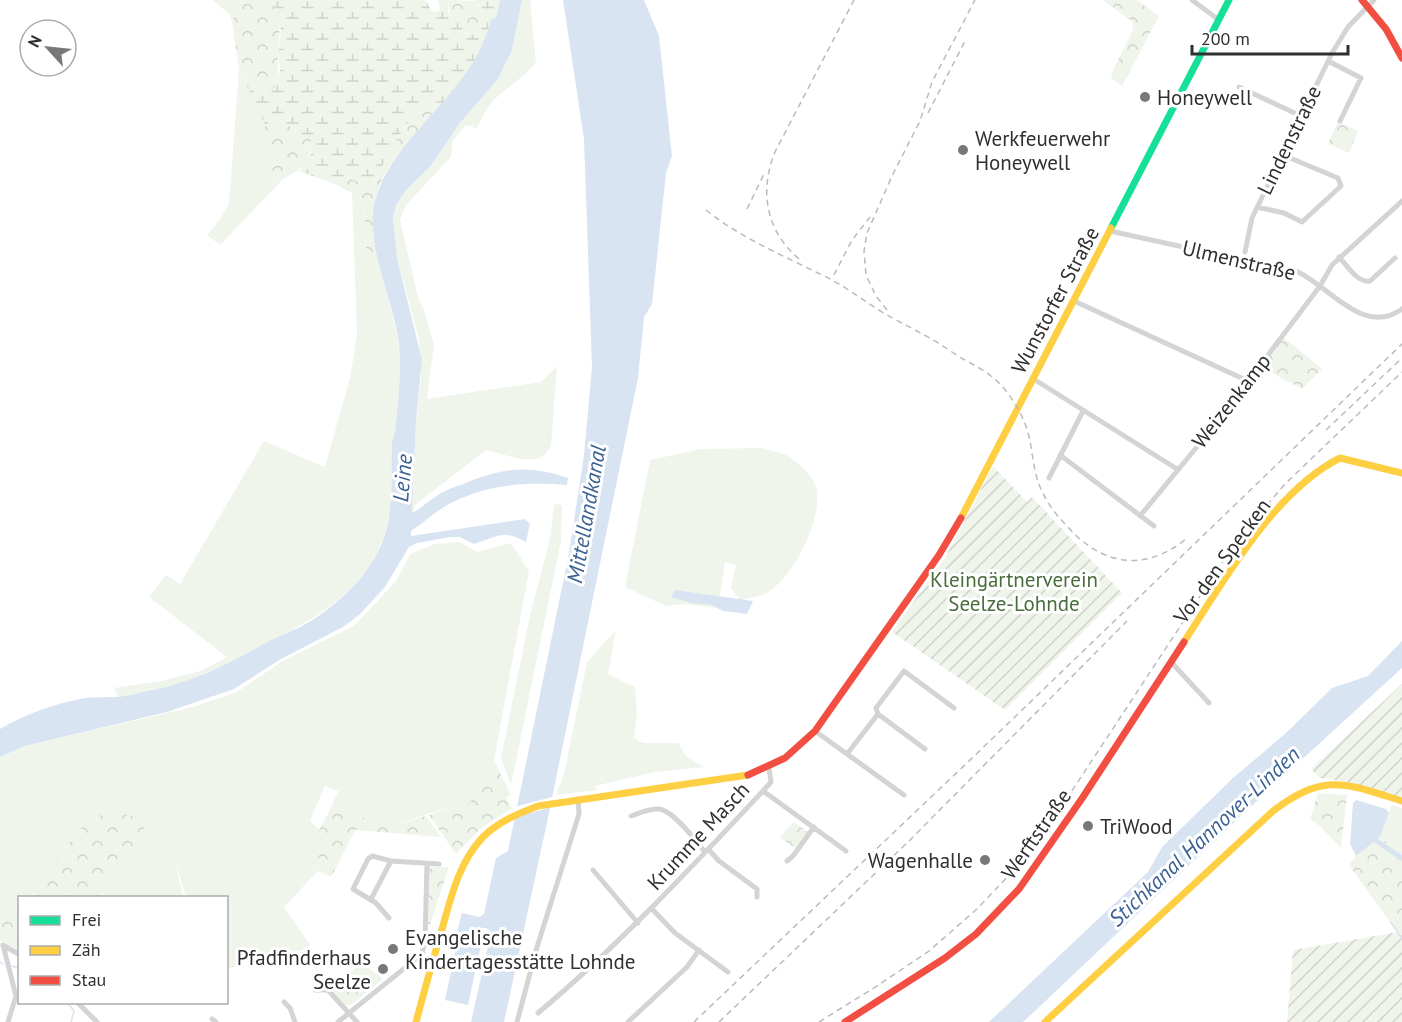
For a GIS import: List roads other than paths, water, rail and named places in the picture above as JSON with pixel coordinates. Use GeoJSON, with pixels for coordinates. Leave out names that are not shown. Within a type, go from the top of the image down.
{"type":"FeatureCollection","features":[{"type":"Feature","properties":{"kind":"street"},"geometry":{"type":"LineString","coordinates":[[1192,0],[1219,20]]}},
{"type":"Feature","properties":{"kind":"street","name":"Wunstorfer Straße"},"geometry":{"type":"LineString","coordinates":[[900,610],[939,555],[959,521],[1229,0]]}},
{"type":"Feature","properties":{"kind":"street","name":"Lindenstraße"},"geometry":{"type":"LineString","coordinates":[[1245,252],[1252,218],[1328,61],[1365,3],[1374,0]]}},
{"type":"Feature","properties":{"kind":"street"},"geometry":{"type":"LineString","coordinates":[[1365,3],[1386,29],[1402,58]]}},
{"type":"Feature","properties":{"kind":"street"},"geometry":{"type":"LineString","coordinates":[[1328,61],[1361,78],[1340,121]]}},
{"type":"Feature","properties":{"kind":"street"},"geometry":{"type":"LineString","coordinates":[[1239,87],[1300,116]]}},
{"type":"Feature","properties":{"kind":"street"},"geometry":{"type":"LineString","coordinates":[[1257,207],[1284,213],[1302,222],[1341,186],[1338,178],[1283,155]]}},
{"type":"Feature","properties":{"kind":"street","name":"Ulmenstraße"},"geometry":{"type":"LineString","coordinates":[[1110,231],[1298,272],[1320,286],[1332,265],[1402,201]]}},
{"type":"Feature","properties":{"kind":"street"},"geometry":{"type":"LineString","coordinates":[[1340,257],[1360,280],[1366,282],[1395,258]]}},
{"type":"Feature","properties":{"kind":"street"},"geometry":{"type":"LineString","coordinates":[[1320,286],[1365,316],[1381,318],[1402,309]]}},
{"type":"Feature","properties":{"kind":"street","name":"Weizenkamp"},"geometry":{"type":"LineString","coordinates":[[1140,516],[1248,381],[1320,286]]}},
{"type":"Feature","properties":{"kind":"street"},"geometry":{"type":"LineString","coordinates":[[1074,301],[1248,381]]}},
{"type":"Feature","properties":{"kind":"street"},"geometry":{"type":"LineString","coordinates":[[1032,378],[1177,470]]}},
{"type":"Feature","properties":{"kind":"street"},"geometry":{"type":"LineString","coordinates":[[1049,478],[1083,411]]}},
{"type":"Feature","properties":{"kind":"street"},"geometry":{"type":"LineString","coordinates":[[1060,455],[1154,526]]}},
{"type":"Feature","properties":{"kind":"street","name":"Vor den Specken"},"geometry":{"type":"LineString","coordinates":[[1171,662],[1252,541],[1281,507],[1325,465],[1340,458],[1402,473]]}},
{"type":"Feature","properties":{"kind":"street","name":"Krumme Masch"},"geometry":{"type":"LineString","coordinates":[[538,1013],[638,923],[764,791],[771,782],[769,768],[797,751],[815,731],[900,610]]}},
{"type":"Feature","properties":{"kind":"street"},"geometry":{"type":"LineString","coordinates":[[1171,662],[1209,703]]}},
{"type":"Feature","properties":{"kind":"street","name":"Werftstraße"},"geometry":{"type":"LineString","coordinates":[[845,1022],[945,958],[976,934],[1019,889],[1083,797],[1171,662]]}},
{"type":"Feature","properties":{"kind":"street"},"geometry":{"type":"LineString","coordinates":[[925,748],[878,714],[876,708],[904,671],[954,708]]}},
{"type":"Feature","properties":{"kind":"street"},"geometry":{"type":"LineString","coordinates":[[847,754],[878,714]]}},
{"type":"Feature","properties":{"kind":"street"},"geometry":{"type":"LineString","coordinates":[[815,731],[904,795]]}},
{"type":"Feature","properties":{"kind":"street"},"geometry":{"type":"LineString","coordinates":[[416,1022],[460,869],[486,833],[498,823],[512,815],[555,803],[748,775],[769,768]]}},
{"type":"Feature","properties":{"kind":"street"},"geometry":{"type":"LineString","coordinates":[[1045,1022],[1273,811],[1299,791],[1309,787],[1335,784],[1364,789],[1402,801]]}},
{"type":"Feature","properties":{"kind":"street"},"geometry":{"type":"LineString","coordinates":[[764,791],[846,851]]}},
{"type":"Feature","properties":{"kind":"street"},"geometry":{"type":"LineString","coordinates":[[517,1022],[537,947],[577,822],[578,799]]}},
{"type":"Feature","properties":{"kind":"street"},"geometry":{"type":"LineString","coordinates":[[631,816],[648,809],[662,808],[707,851],[757,889],[757,897]]}},
{"type":"Feature","properties":{"kind":"street"},"geometry":{"type":"LineString","coordinates":[[787,861],[814,827]]}},
{"type":"Feature","properties":{"kind":"street"},"geometry":{"type":"LineString","coordinates":[[388,918],[371,899],[353,889],[368,859],[372,856],[392,861],[439,864]]}},
{"type":"Feature","properties":{"kind":"street"},"geometry":{"type":"LineString","coordinates":[[371,899],[392,861]]}},
{"type":"Feature","properties":{"kind":"street"},"geometry":{"type":"LineString","coordinates":[[338,1022],[422,954],[427,864]]}},
{"type":"Feature","properties":{"kind":"street"},"geometry":{"type":"LineString","coordinates":[[593,870],[638,923]]}},
{"type":"Feature","properties":{"kind":"street"},"geometry":{"type":"LineString","coordinates":[[652,909],[675,933],[729,972]]}},
{"type":"Feature","properties":{"kind":"street"},"geometry":{"type":"LineString","coordinates":[[8,1022],[16,996],[3,945],[18,954]]}},
{"type":"Feature","properties":{"kind":"street"},"geometry":{"type":"LineString","coordinates":[[628,1022],[687,967],[699,950]]}},
{"type":"Feature","properties":{"kind":"street"},"geometry":{"type":"LineString","coordinates":[[315,990],[328,990],[357,1022]]}},
{"type":"Feature","properties":{"kind":"street"},"geometry":{"type":"LineString","coordinates":[[284,1002],[290,1008],[295,1022]]}},
{"type":"Feature","properties":{"kind":"street"},"geometry":{"type":"LineString","coordinates":[[79,1004],[97,1022]]}},
{"type":"Feature","properties":{"kind":"water","name":"Leine"},"geometry":{"type":"Polygon","coordinates":[[[500,0],[522,0],[512,50],[498,79],[460,123],[430,167],[407,189],[396,205],[393,218],[397,258],[422,360],[416,420],[412,513],[449,489],[494,473],[518,469],[542,471],[568,478],[567,485],[523,484],[495,488],[481,491],[447,505],[411,531],[411,536],[525,519],[530,524],[526,542],[506,535],[474,544],[460,537],[450,537],[417,543],[409,547],[385,587],[359,615],[343,627],[281,659],[234,689],[167,712],[25,746],[0,757],[0,729],[30,714],[74,700],[126,696],[181,683],[220,667],[264,643],[305,625],[352,588],[374,560],[387,528],[390,510],[392,441],[395,432],[400,373],[398,337],[375,247],[373,210],[386,173],[413,136],[471,66],[489,30],[491,19],[496,18],[500,0]]]}},
{"type":"Feature","properties":{"kind":"water","name":"Mittellandkanal"},"geometry":{"type":"Polygon","coordinates":[[[563,0],[644,0],[659,36],[672,156],[666,173],[652,304],[644,317],[638,378],[504,1022],[471,1022],[491,932],[487,928],[481,928],[482,940],[468,1005],[445,1000],[459,934],[457,932],[462,913],[479,917],[484,914],[496,858],[508,851],[569,553],[584,455],[592,367],[584,139],[563,0]]]}},
{"type":"Feature","properties":{"kind":"water"},"geometry":{"type":"Polygon","coordinates":[[[675,590],[753,601],[747,614],[723,611],[712,605],[691,603],[671,597],[675,590]]]}},
{"type":"Feature","properties":{"kind":"water","name":"Stichkanal Hannover-Linden"},"geometry":{"type":"Polygon","coordinates":[[[1402,641],[1402,668],[1275,784],[1023,1022],[989,1022],[1148,872],[1162,847],[1233,778],[1286,733],[1332,688],[1368,676],[1402,641]]]}},
{"type":"Feature","properties":{"kind":"water"},"geometry":{"type":"Polygon","coordinates":[[[1356,800],[1386,809],[1389,813],[1380,837],[1356,856],[1350,844],[1353,803],[1356,800]]]}},
{"type":"Feature","properties":{"kind":"waterway"},"geometry":{"type":"LineString","coordinates":[[1375,840],[1402,858]]}},
{"type":"Feature","properties":{"kind":"waterway"},"geometry":{"type":"LineString","coordinates":[[1391,922],[1402,939]]}},
{"type":"Feature","properties":{"kind":"waterway"},"geometry":{"type":"LineString","coordinates":[[12,966],[18,968]]}},
{"type":"Feature","properties":{"kind":"waterway"},"geometry":{"type":"LineString","coordinates":[[69,1004],[74,1011],[71,1022]]}},
{"type":"Feature","properties":{"kind":"railway"},"geometry":{"type":"LineString","coordinates":[[799,259],[779,236],[773,223],[769,210],[767,181],[775,152],[854,0]]}},
{"type":"Feature","properties":{"kind":"railway"},"geometry":{"type":"LineString","coordinates":[[887,310],[876,296],[866,275],[864,251],[867,233],[920,121],[932,82],[975,0]]}},
{"type":"Feature","properties":{"kind":"railway"},"geometry":{"type":"LineString","coordinates":[[928,113],[965,41]]}},
{"type":"Feature","properties":{"kind":"railway"},"geometry":{"type":"LineString","coordinates":[[747,209],[764,174]]}},
{"type":"Feature","properties":{"kind":"railway"},"geometry":{"type":"LineString","coordinates":[[706,210],[747,237],[836,282],[995,379],[1011,398],[1023,418],[1037,477],[1046,499],[1063,522],[1094,549],[1124,560],[1139,560],[1170,550],[1186,539]]}},
{"type":"Feature","properties":{"kind":"railway"},"geometry":{"type":"LineString","coordinates":[[834,275],[852,240],[870,217]]}},
{"type":"Feature","properties":{"kind":"railway"},"geometry":{"type":"LineString","coordinates":[[694,1022],[1402,344]]}},
{"type":"Feature","properties":{"kind":"railway"},"geometry":{"type":"LineString","coordinates":[[1326,430],[1402,358]]}},
{"type":"Feature","properties":{"kind":"railway"},"geometry":{"type":"LineString","coordinates":[[819,1022],[929,951],[977,909],[1014,870],[1062,806],[1237,540],[1285,484],[1402,372]]}},
{"type":"Feature","properties":{"kind":"railway"},"geometry":{"type":"LineString","coordinates":[[719,1022],[908,842],[1127,621]]}},
{"type":"Feature","properties":{"kind":"place","name":"Honeywell"},"geometry":{"type":"Point","coordinates":[1145,97]}},
{"type":"Feature","properties":{"kind":"place","name":"Werkfeuerwehr Honeywell"},"geometry":{"type":"Point","coordinates":[963,150]}},
{"type":"Feature","properties":{"kind":"place","name":"TriWood"},"geometry":{"type":"Point","coordinates":[1088,826]}},
{"type":"Feature","properties":{"kind":"place","name":"Wagenhalle"},"geometry":{"type":"Point","coordinates":[985,860]}},
{"type":"Feature","properties":{"kind":"place","name":"Evangelische Kindertagesstätte Lohnde"},"geometry":{"type":"Point","coordinates":[393,949]}},
{"type":"Feature","properties":{"kind":"place","name":"Pfadfinderhaus Seelze"},"geometry":{"type":"Point","coordinates":[383,969]}},
{"type":"Feature","properties":{"kind":"park label","name":"Kleingärtnerverein Seelze-Lohnde"},"geometry":{"type":"Point","coordinates":[1014,591]}}]}
